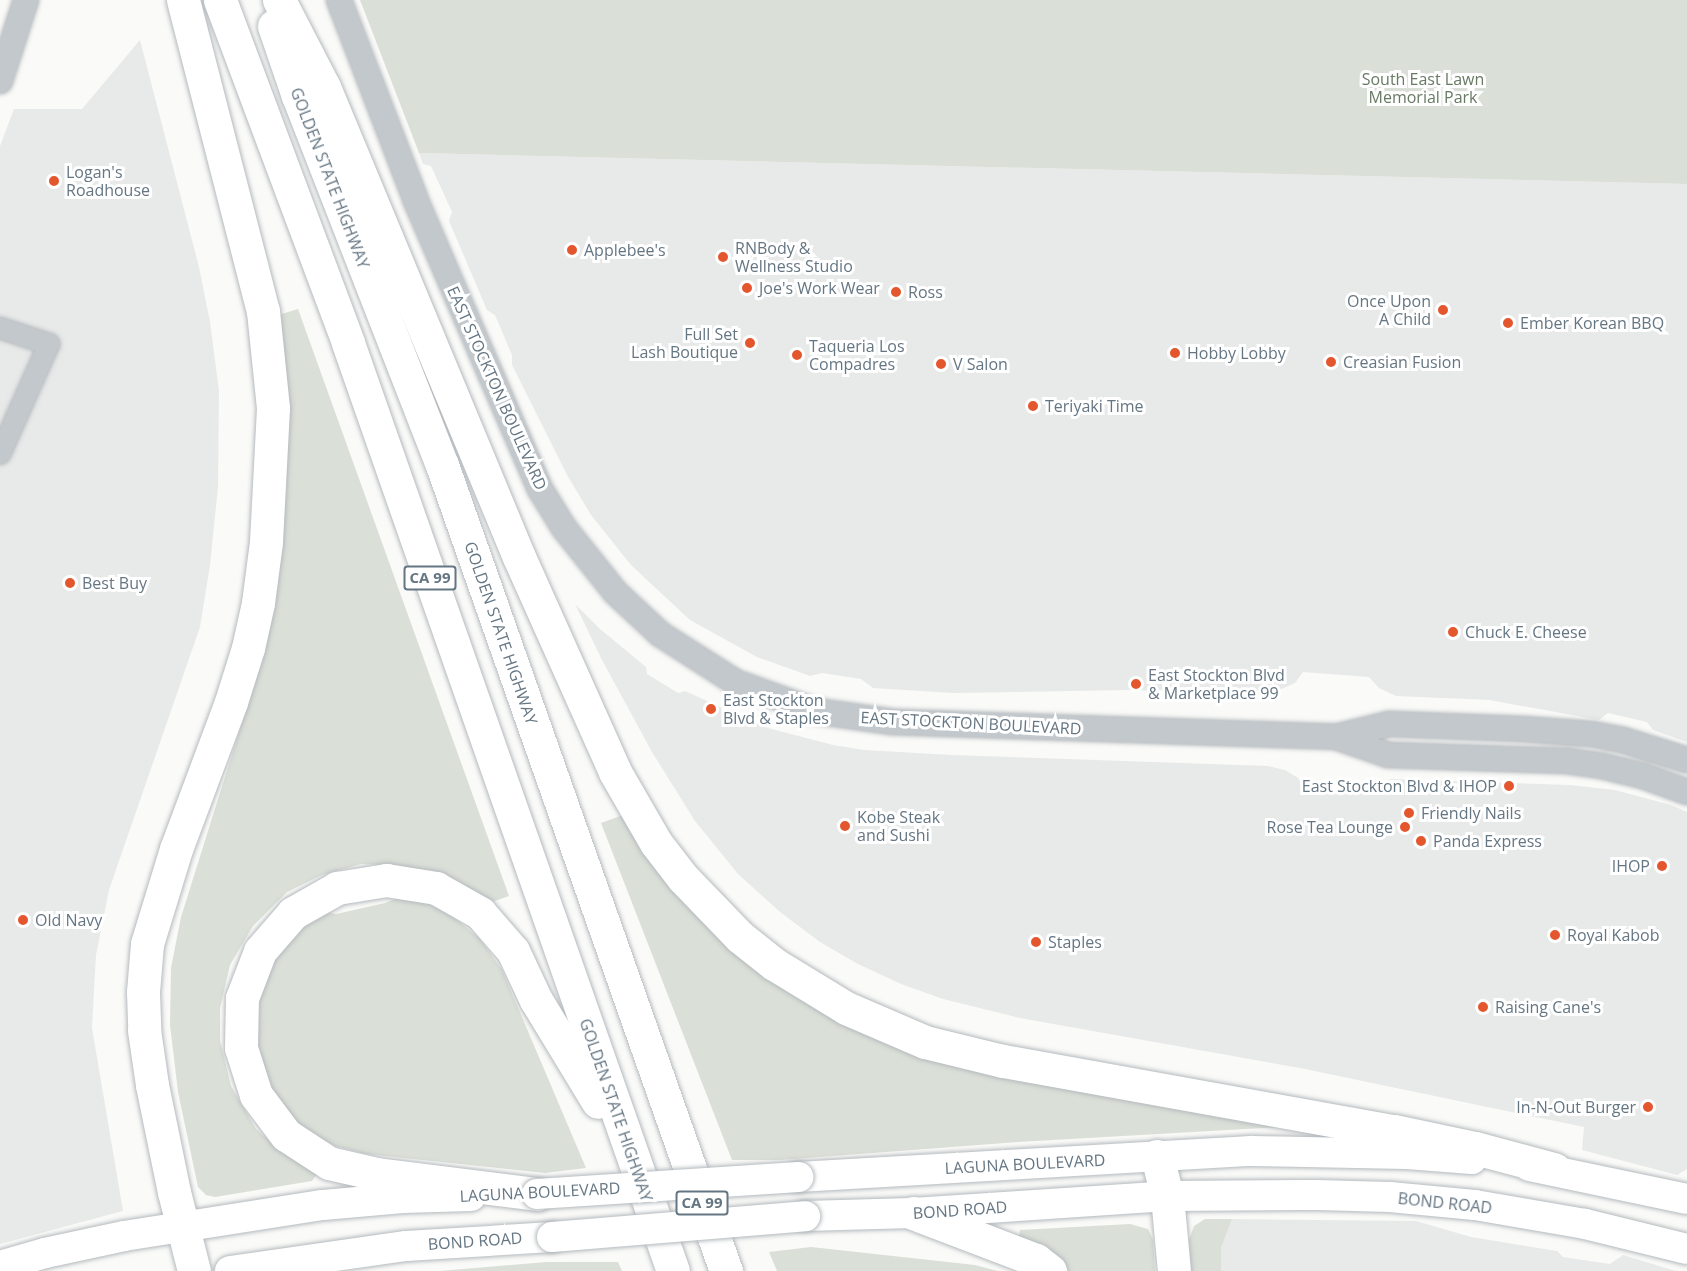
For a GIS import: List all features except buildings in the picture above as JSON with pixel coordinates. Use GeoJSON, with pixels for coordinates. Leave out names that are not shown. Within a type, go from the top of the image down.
{"type":"FeatureCollection","features":[{"type":"Feature","properties":{"kind":"highway"},"geometry":{"type":"LineString","coordinates":[[183,0],[263,311],[273,408],[266,542],[258,603],[248,648],[231,702],[176,849],[147,944],[143,992],[144,1030],[152,1086],[181,1226],[194,1271]]}},
{"type":"Feature","properties":{"kind":"highway","name":"GOLDEN STATE HIGHWAY"},"geometry":{"type":"LineString","coordinates":[[219,0],[348,343],[673,1271]]}},
{"type":"Feature","properties":{"kind":"highway","name":"GOLDEN STATE HIGHWAY"},"geometry":{"type":"LineString","coordinates":[[265,0],[298,96],[441,465],[725,1266]]}},
{"type":"Feature","properties":{"kind":"highway"},"geometry":{"type":"LineString","coordinates":[[279,0],[324,87],[519,557],[615,772],[656,843],[690,886],[740,937],[774,964],[846,1008],[925,1042],[1003,1061],[1464,1145],[1554,1169]]}},
{"type":"Feature","properties":{"kind":"highway"},"geometry":{"type":"LineString","coordinates":[[537,1194],[368,1172],[329,1162],[286,1135],[256,1095],[240,1048],[242,998],[260,951],[293,913],[337,888],[386,880],[436,888],[480,913],[513,951],[536,1000],[633,1159]]}},
{"type":"Feature","properties":{"kind":"highway"},"geometry":{"type":"LineString","coordinates":[[1157,1156],[1167,1196],[1174,1271]]}},
{"type":"Feature","properties":{"kind":"highway"},"geometry":{"type":"LineString","coordinates":[[913,1213],[1036,1260],[1050,1271]]}},
{"type":"Feature","properties":{"kind":"main road"},"geometry":{"type":"LineString","coordinates":[[1157,1156],[1251,1151],[1407,1154],[1554,1169],[1687,1199]]}},
{"type":"Feature","properties":{"kind":"main road","name":"LAGUNA BOULEVARD"},"geometry":{"type":"LineString","coordinates":[[0,1266],[45,1253],[181,1226],[323,1205],[403,1198],[537,1194],[1157,1156]]}},
{"type":"Feature","properties":{"kind":"main road","name":"BOND ROAD"},"geometry":{"type":"LineString","coordinates":[[230,1271],[406,1246],[552,1237],[805,1216],[913,1213],[1167,1196],[1327,1195],[1475,1205],[1607,1229],[1687,1249]]}},
{"type":"Feature","properties":{"kind":"street"},"geometry":{"type":"LineString","coordinates":[[0,81],[26,0]]}},
{"type":"Feature","properties":{"kind":"street","name":"EAST STOCKTON BOULEVARD"},"geometry":{"type":"LineString","coordinates":[[339,0],[416,201],[540,489],[564,528],[615,592],[675,645],[735,682],[815,711],[855,718],[951,724],[1336,737],[1389,724],[1560,731],[1623,740],[1687,760]]}},
{"type":"Feature","properties":{"kind":"street"},"geometry":{"type":"LineString","coordinates":[[0,328],[49,344],[0,454]]}},
{"type":"Feature","properties":{"kind":"street","name":"EAST STOCKTON BOULEVARD"},"geometry":{"type":"LineString","coordinates":[[1336,737],[1388,755],[1567,761],[1602,766],[1643,776],[1687,792]]}},
{"type":"Feature","properties":{"kind":"shaded area"},"geometry":{"type":"Polygon","coordinates":[[[140,40],[199,267],[210,322],[219,391],[218,487],[210,565],[200,627],[109,890],[96,955],[92,1028],[123,1211],[0,1244],[0,146],[14,109],[82,109],[140,40]]]}},
{"type":"Feature","properties":{"kind":"shaded area"},"geometry":{"type":"Polygon","coordinates":[[[419,153],[1687,184],[1687,742],[1653,730],[1647,722],[1608,713],[1599,720],[1489,700],[1396,696],[1379,688],[1369,677],[1303,672],[1295,683],[1268,695],[1128,690],[953,693],[873,688],[861,679],[822,673],[810,676],[757,657],[690,620],[631,565],[591,515],[567,475],[512,365],[512,355],[495,315],[487,310],[449,221],[452,212],[431,166],[423,164],[419,153]]]}},
{"type":"Feature","properties":{"kind":"shaded area"},"geometry":{"type":"Polygon","coordinates":[[[575,604],[600,629],[646,667],[647,674],[678,693],[685,691],[768,728],[833,745],[864,750],[952,755],[1268,766],[1285,770],[1298,778],[1305,790],[1364,792],[1380,782],[1391,779],[1570,785],[1615,790],[1671,805],[1687,812],[1687,1169],[1677,1175],[1582,1150],[1584,1127],[1300,1068],[1020,1018],[943,999],[901,984],[858,964],[820,942],[780,912],[738,874],[695,821],[652,752],[601,658],[575,604]]]}},
{"type":"Feature","properties":{"kind":"shaded area"},"geometry":{"type":"Polygon","coordinates":[[[1232,1219],[1416,1221],[1471,1237],[1557,1251],[1563,1257],[1610,1264],[1623,1255],[1676,1271],[1221,1271],[1221,1248],[1232,1219]]]}},
{"type":"Feature","properties":{"kind":"green space","name":"South East Lawn Memorial Park"},"geometry":{"type":"Polygon","coordinates":[[[360,0],[1687,0],[1687,184],[419,153],[360,0]]]}},
{"type":"Feature","properties":{"kind":"green space"},"geometry":{"type":"Polygon","coordinates":[[[298,309],[509,896],[486,904],[430,872],[397,865],[361,864],[322,875],[287,892],[253,926],[230,965],[220,1008],[220,1040],[231,1086],[256,1129],[285,1154],[319,1171],[312,1181],[215,1197],[206,1195],[198,1187],[178,1092],[170,1025],[171,968],[181,917],[252,691],[273,602],[285,506],[286,424],[275,316],[298,309]]]}},
{"type":"Feature","properties":{"kind":"green space"},"geometry":{"type":"Polygon","coordinates":[[[626,814],[779,984],[1281,1127],[1018,1142],[780,1160],[732,1160],[601,823],[626,814]]]}},
{"type":"Feature","properties":{"kind":"green space"},"geometry":{"type":"Polygon","coordinates":[[[405,895],[451,915],[480,939],[502,970],[586,1168],[545,1173],[366,1154],[335,1146],[312,1134],[286,1112],[268,1089],[257,1062],[252,1006],[276,948],[319,911],[336,914],[385,903],[405,895]]]}},
{"type":"Feature","properties":{"kind":"green space"},"geometry":{"type":"Polygon","coordinates":[[[1205,1219],[1232,1219],[1221,1248],[1221,1271],[1191,1271],[1189,1240],[1194,1226],[1205,1219]]]}},
{"type":"Feature","properties":{"kind":"green space"},"geometry":{"type":"Polygon","coordinates":[[[1130,1224],[1148,1229],[1153,1240],[1155,1271],[1069,1271],[1055,1259],[1018,1241],[1020,1230],[1130,1224]]]}},
{"type":"Feature","properties":{"kind":"green space"},"geometry":{"type":"Polygon","coordinates":[[[811,1247],[975,1265],[998,1271],[777,1271],[769,1252],[811,1247]]]}},
{"type":"Feature","properties":{"kind":"green space"},"geometry":{"type":"Polygon","coordinates":[[[547,1262],[618,1262],[622,1271],[440,1271],[547,1262]]]}},
{"type":"Feature","properties":{"kind":"place","name":"Logan's Roadhouse"},"geometry":{"type":"Point","coordinates":[54,181]}},
{"type":"Feature","properties":{"kind":"place","name":"Applebee's"},"geometry":{"type":"Point","coordinates":[572,250]}},
{"type":"Feature","properties":{"kind":"place","name":"RNBody & Wellness Studio"},"geometry":{"type":"Point","coordinates":[723,257]}},
{"type":"Feature","properties":{"kind":"place","name":"Joe's Work Wear"},"geometry":{"type":"Point","coordinates":[747,288]}},
{"type":"Feature","properties":{"kind":"place","name":"Ross"},"geometry":{"type":"Point","coordinates":[896,292]}},
{"type":"Feature","properties":{"kind":"place","name":"Once Upon A Child"},"geometry":{"type":"Point","coordinates":[1443,310]}},
{"type":"Feature","properties":{"kind":"place","name":"Ember Korean BBQ"},"geometry":{"type":"Point","coordinates":[1508,323]}},
{"type":"Feature","properties":{"kind":"place","name":"Full Set Lash Boutique"},"geometry":{"type":"Point","coordinates":[750,343]}},
{"type":"Feature","properties":{"kind":"place","name":"Hobby Lobby"},"geometry":{"type":"Point","coordinates":[1175,353]}},
{"type":"Feature","properties":{"kind":"place","name":"Taqueria Los Compadres"},"geometry":{"type":"Point","coordinates":[797,355]}},
{"type":"Feature","properties":{"kind":"place","name":"Creasian Fusion"},"geometry":{"type":"Point","coordinates":[1331,362]}},
{"type":"Feature","properties":{"kind":"place","name":"V Salon"},"geometry":{"type":"Point","coordinates":[941,364]}},
{"type":"Feature","properties":{"kind":"place","name":"Teriyaki Time"},"geometry":{"type":"Point","coordinates":[1033,406]}},
{"type":"Feature","properties":{"kind":"place","name":"Best Buy"},"geometry":{"type":"Point","coordinates":[70,583]}},
{"type":"Feature","properties":{"kind":"place","name":"Chuck E. Cheese"},"geometry":{"type":"Point","coordinates":[1453,632]}},
{"type":"Feature","properties":{"kind":"place","name":"East Stockton Blvd & Marketplace 99"},"geometry":{"type":"Point","coordinates":[1136,684]}},
{"type":"Feature","properties":{"kind":"place","name":"East Stockton Blvd & Staples"},"geometry":{"type":"Point","coordinates":[711,709]}},
{"type":"Feature","properties":{"kind":"place","name":"East Stockton Blvd & IHOP"},"geometry":{"type":"Point","coordinates":[1509,786]}},
{"type":"Feature","properties":{"kind":"place","name":"Friendly Nails"},"geometry":{"type":"Point","coordinates":[1409,813]}},
{"type":"Feature","properties":{"kind":"place","name":"Kobe Steak and Sushi"},"geometry":{"type":"Point","coordinates":[845,826]}},
{"type":"Feature","properties":{"kind":"place","name":"Rose Tea Lounge"},"geometry":{"type":"Point","coordinates":[1405,827]}},
{"type":"Feature","properties":{"kind":"place","name":"Panda Express"},"geometry":{"type":"Point","coordinates":[1421,841]}},
{"type":"Feature","properties":{"kind":"place","name":"IHOP"},"geometry":{"type":"Point","coordinates":[1662,866]}},
{"type":"Feature","properties":{"kind":"place","name":"Old Navy"},"geometry":{"type":"Point","coordinates":[23,920]}},
{"type":"Feature","properties":{"kind":"place","name":"Royal Kabob"},"geometry":{"type":"Point","coordinates":[1555,935]}},
{"type":"Feature","properties":{"kind":"place","name":"Staples"},"geometry":{"type":"Point","coordinates":[1036,942]}},
{"type":"Feature","properties":{"kind":"place","name":"Raising Cane's"},"geometry":{"type":"Point","coordinates":[1483,1007]}},
{"type":"Feature","properties":{"kind":"place","name":"In-N-Out Burger"},"geometry":{"type":"Point","coordinates":[1648,1107]}}]}
